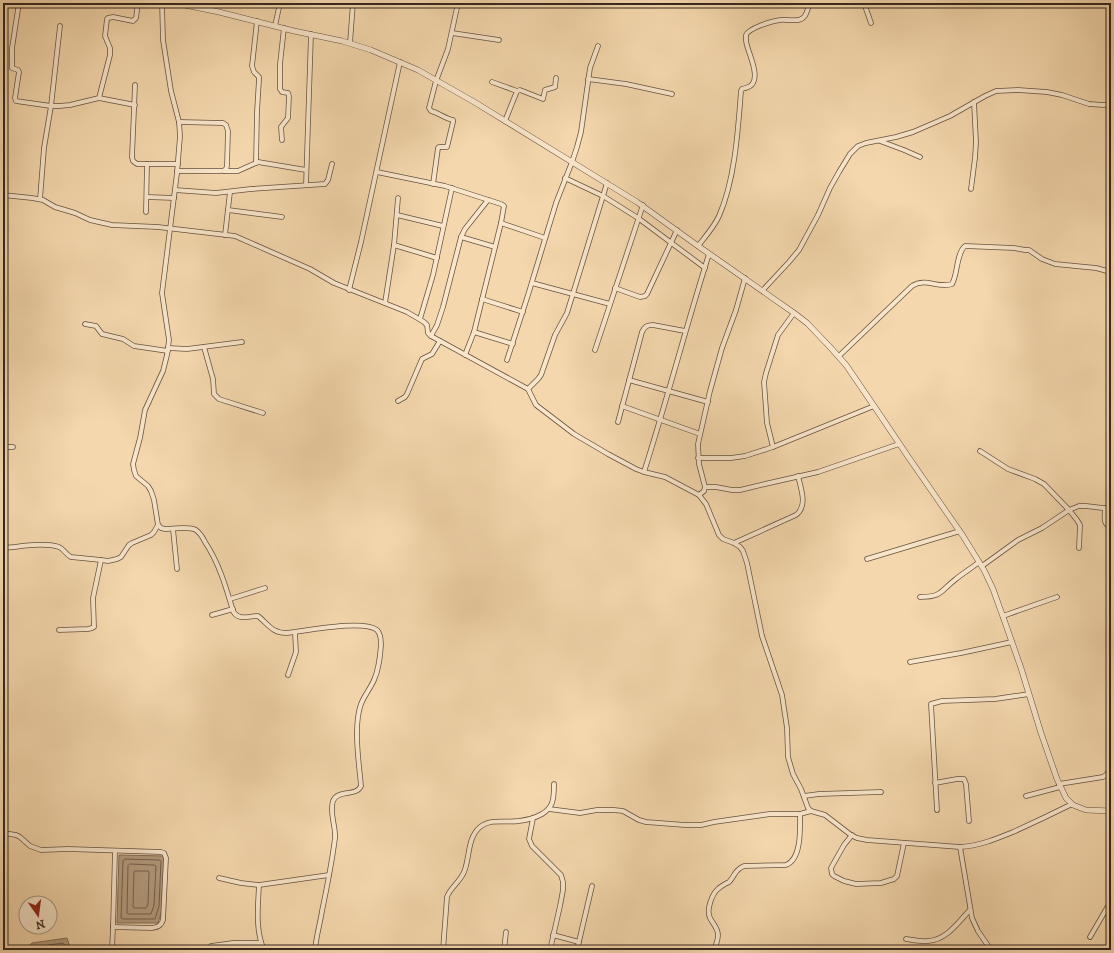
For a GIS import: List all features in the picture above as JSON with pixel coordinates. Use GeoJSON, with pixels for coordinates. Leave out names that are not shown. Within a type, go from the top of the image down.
{"type":"FeatureCollection","features":[{"type":"Feature","properties":{"kind":"street"},"geometry":{"type":"LineString","coordinates":[[19,3],[12,48],[12,67],[13,69],[18,70],[19,74],[15,100],[19,102],[51,106],[70,105],[99,98],[135,105]]}},
{"type":"Feature","properties":{"kind":"street"},"geometry":{"type":"LineString","coordinates":[[99,98],[110,55],[110,48],[105,36],[107,19],[113,18],[133,22],[136,18],[138,3]]}},
{"type":"Feature","properties":{"kind":"street"},"geometry":{"type":"LineString","coordinates":[[3,548],[40,545],[58,546],[71,557],[108,561],[121,557],[129,545],[151,535],[158,525],[151,491],[148,486],[136,476],[133,464],[145,410],[163,371],[169,340],[162,293],[178,164],[180,136],[179,122],[171,91],[163,40],[162,3]]}},
{"type":"Feature","properties":{"kind":"street"},"geometry":{"type":"LineString","coordinates":[[175,3],[332,38],[371,50],[418,70],[505,121],[642,205],[709,254],[763,290],[807,323],[839,356],[960,531],[980,564],[1003,616],[1041,733],[1066,798],[1079,808],[1086,810],[1111,811]]}},
{"type":"Feature","properties":{"kind":"street"},"geometry":{"type":"LineString","coordinates":[[207,9],[208,3]]}},
{"type":"Feature","properties":{"kind":"street"},"geometry":{"type":"LineString","coordinates":[[275,26],[280,3]]}},
{"type":"Feature","properties":{"kind":"street"},"geometry":{"type":"LineString","coordinates":[[350,43],[353,3]]}},
{"type":"Feature","properties":{"kind":"street"},"geometry":{"type":"LineString","coordinates":[[433,184],[438,148],[447,147],[453,120],[444,118],[430,110],[429,106],[436,81],[446,55],[458,3]]}},
{"type":"Feature","properties":{"kind":"street"},"geometry":{"type":"LineString","coordinates":[[698,246],[718,217],[724,205],[734,159],[739,124],[741,91],[753,83],[755,74],[754,66],[750,58],[746,36],[754,28],[780,20],[795,20],[803,18],[810,3]]}},
{"type":"Feature","properties":{"kind":"street"},"geometry":{"type":"LineString","coordinates":[[864,3],[871,23]]}},
{"type":"Feature","properties":{"kind":"street"},"geometry":{"type":"LineString","coordinates":[[256,21],[252,66],[253,70],[260,79],[256,130],[256,163]]}},
{"type":"Feature","properties":{"kind":"street"},"geometry":{"type":"LineString","coordinates":[[40,199],[44,148],[51,106],[60,26]]}},
{"type":"Feature","properties":{"kind":"street"},"geometry":{"type":"LineString","coordinates":[[282,140],[281,127],[288,118],[289,96],[288,93],[282,92],[280,89],[280,64],[284,28]]}},
{"type":"Feature","properties":{"kind":"street"},"geometry":{"type":"LineString","coordinates":[[452,33],[499,40]]}},
{"type":"Feature","properties":{"kind":"street"},"geometry":{"type":"LineString","coordinates":[[306,185],[311,34]]}},
{"type":"Feature","properties":{"kind":"street"},"geometry":{"type":"LineString","coordinates":[[507,360],[556,203],[572,162],[580,132],[590,68],[598,46]]}},
{"type":"Feature","properties":{"kind":"street"},"geometry":{"type":"LineString","coordinates":[[349,290],[361,242],[400,62]]}},
{"type":"Feature","properties":{"kind":"street"},"geometry":{"type":"LineString","coordinates":[[492,82],[517,91],[520,90],[543,99],[545,90],[555,87],[556,78]]}},
{"type":"Feature","properties":{"kind":"street"},"geometry":{"type":"LineString","coordinates":[[588,78],[626,84],[672,94]]}},
{"type":"Feature","properties":{"kind":"street"},"geometry":{"type":"LineString","coordinates":[[136,85],[132,159],[137,164],[178,164]]}},
{"type":"Feature","properties":{"kind":"street"},"geometry":{"type":"LineString","coordinates":[[763,290],[799,250],[818,215],[833,181],[850,154],[861,145],[913,132],[950,116],[996,91],[1018,90],[1047,92],[1095,105],[1111,104]]}},
{"type":"Feature","properties":{"kind":"street"},"geometry":{"type":"LineString","coordinates":[[505,121],[517,91]]}},
{"type":"Feature","properties":{"kind":"street"},"geometry":{"type":"LineString","coordinates":[[971,189],[976,142],[974,102]]}},
{"type":"Feature","properties":{"kind":"street"},"geometry":{"type":"LineString","coordinates":[[179,122],[223,123],[226,125],[228,132],[227,167],[224,171]]}},
{"type":"Feature","properties":{"kind":"street"},"geometry":{"type":"LineString","coordinates":[[880,141],[920,157]]}},
{"type":"Feature","properties":{"kind":"street"},"geometry":{"type":"LineString","coordinates":[[177,171],[238,171],[256,163],[263,162],[306,170]]}},
{"type":"Feature","properties":{"kind":"street"},"geometry":{"type":"LineString","coordinates":[[146,212],[147,164]]}},
{"type":"Feature","properties":{"kind":"street"},"geometry":{"type":"LineString","coordinates":[[175,190],[216,193],[327,183],[332,164]]}},
{"type":"Feature","properties":{"kind":"street"},"geometry":{"type":"LineString","coordinates":[[376,172],[452,188],[504,206],[474,332],[465,356]]}},
{"type":"Feature","properties":{"kind":"street"},"geometry":{"type":"LineString","coordinates":[[565,178],[603,196],[638,218],[705,268]]}},
{"type":"Feature","properties":{"kind":"street"},"geometry":{"type":"LineString","coordinates":[[528,389],[538,379],[543,370],[555,335],[568,314],[607,183]]}},
{"type":"Feature","properties":{"kind":"street"},"geometry":{"type":"LineString","coordinates":[[420,319],[433,275],[452,188]]}},
{"type":"Feature","properties":{"kind":"street"},"geometry":{"type":"LineString","coordinates":[[225,235],[230,192]]}},
{"type":"Feature","properties":{"kind":"street"},"geometry":{"type":"LineString","coordinates":[[3,195],[40,199],[55,207],[104,224],[235,236],[310,269],[349,290],[385,303],[420,319],[427,325],[428,332],[431,336],[465,356],[528,389],[536,405],[574,434],[608,454],[644,472],[665,478],[700,495],[706,504],[719,535],[723,539],[734,543],[743,551],[747,563],[762,636],[782,695],[790,765],[808,808],[811,811],[825,816],[852,836],[867,840],[970,847],[980,845],[1006,835],[1072,804]]}},
{"type":"Feature","properties":{"kind":"street"},"geometry":{"type":"LineString","coordinates":[[147,197],[174,198]]}},
{"type":"Feature","properties":{"kind":"street"},"geometry":{"type":"LineString","coordinates":[[385,303],[394,245],[398,198]]}},
{"type":"Feature","properties":{"kind":"street"},"geometry":{"type":"LineString","coordinates":[[431,336],[443,308],[461,237],[465,229],[488,200]]}},
{"type":"Feature","properties":{"kind":"street"},"geometry":{"type":"LineString","coordinates":[[595,350],[642,205]]}},
{"type":"Feature","properties":{"kind":"street"},"geometry":{"type":"LineString","coordinates":[[228,210],[282,217]]}},
{"type":"Feature","properties":{"kind":"street"},"geometry":{"type":"LineString","coordinates":[[397,215],[443,226]]}},
{"type":"Feature","properties":{"kind":"street"},"geometry":{"type":"LineString","coordinates":[[501,223],[545,238]]}},
{"type":"Feature","properties":{"kind":"street"},"geometry":{"type":"LineString","coordinates":[[615,288],[640,297],[645,296],[677,230]]}},
{"type":"Feature","properties":{"kind":"street"},"geometry":{"type":"LineString","coordinates":[[461,237],[495,247]]}},
{"type":"Feature","properties":{"kind":"street"},"geometry":{"type":"LineString","coordinates":[[394,245],[437,258]]}},
{"type":"Feature","properties":{"kind":"street"},"geometry":{"type":"LineString","coordinates":[[839,356],[916,283],[922,282],[946,286],[952,284],[961,250],[965,246],[1029,250],[1042,260],[1055,264],[1096,268],[1111,272]]}},
{"type":"Feature","properties":{"kind":"street"},"geometry":{"type":"LineString","coordinates":[[644,472],[661,420],[685,331],[709,254]]}},
{"type":"Feature","properties":{"kind":"street"},"geometry":{"type":"LineString","coordinates":[[700,495],[706,487],[698,458],[700,434],[722,348],[736,310],[745,278]]}},
{"type":"Feature","properties":{"kind":"street"},"geometry":{"type":"LineString","coordinates":[[532,283],[610,304]]}},
{"type":"Feature","properties":{"kind":"street"},"geometry":{"type":"LineString","coordinates":[[482,299],[523,312]]}},
{"type":"Feature","properties":{"kind":"street"},"geometry":{"type":"LineString","coordinates":[[773,447],[767,424],[764,382],[778,335],[794,313]]}},
{"type":"Feature","properties":{"kind":"street"},"geometry":{"type":"LineString","coordinates":[[85,324],[96,326],[102,334],[123,339],[134,346],[187,350],[242,342]]}},
{"type":"Feature","properties":{"kind":"street"},"geometry":{"type":"LineString","coordinates":[[618,422],[644,327],[653,325],[685,331]]}},
{"type":"Feature","properties":{"kind":"street"},"geometry":{"type":"LineString","coordinates":[[474,332],[512,344]]}},
{"type":"Feature","properties":{"kind":"street"},"geometry":{"type":"LineString","coordinates":[[398,401],[407,394],[422,359],[432,354],[440,341]]}},
{"type":"Feature","properties":{"kind":"street"},"geometry":{"type":"LineString","coordinates":[[204,347],[213,379],[214,394],[216,397],[263,413]]}},
{"type":"Feature","properties":{"kind":"street"},"geometry":{"type":"LineString","coordinates":[[629,380],[708,402]]}},
{"type":"Feature","properties":{"kind":"street"},"geometry":{"type":"LineString","coordinates":[[622,406],[700,434]]}},
{"type":"Feature","properties":{"kind":"street"},"geometry":{"type":"LineString","coordinates":[[698,458],[731,458],[745,456],[773,447],[874,406]]}},
{"type":"Feature","properties":{"kind":"street"},"geometry":{"type":"LineString","coordinates":[[706,487],[740,490],[818,472],[899,444]]}},
{"type":"Feature","properties":{"kind":"street"},"geometry":{"type":"LineString","coordinates":[[3,447],[13,447]]}},
{"type":"Feature","properties":{"kind":"street"},"geometry":{"type":"LineString","coordinates":[[980,452],[1008,469],[1040,481],[1069,510],[1079,523],[1079,548]]}},
{"type":"Feature","properties":{"kind":"street"},"geometry":{"type":"LineString","coordinates":[[734,543],[800,512],[803,503],[798,476]]}},
{"type":"Feature","properties":{"kind":"street"},"geometry":{"type":"LineString","coordinates":[[920,597],[932,597],[939,594],[955,580],[1018,540],[1042,528],[1069,510],[1079,506],[1111,509]]}},
{"type":"Feature","properties":{"kind":"street"},"geometry":{"type":"LineString","coordinates":[[1105,508],[1105,523],[1111,527]]}},
{"type":"Feature","properties":{"kind":"street"},"geometry":{"type":"LineString","coordinates":[[158,525],[161,528],[190,528],[196,530],[201,535],[216,560],[225,582],[232,609],[238,617],[258,616],[274,631],[280,633],[359,625],[371,627],[377,630],[380,634],[381,640],[378,668],[361,705],[359,714],[358,745],[361,786],[360,789],[356,791],[339,795],[333,801],[332,809],[335,836],[315,950]]}},
{"type":"Feature","properties":{"kind":"street"},"geometry":{"type":"LineString","coordinates":[[173,529],[178,569]]}},
{"type":"Feature","properties":{"kind":"street"},"geometry":{"type":"LineString","coordinates":[[867,559],[960,531]]}},
{"type":"Feature","properties":{"kind":"street"},"geometry":{"type":"LineString","coordinates":[[59,630],[88,629],[94,627],[93,598],[101,560]]}},
{"type":"Feature","properties":{"kind":"street"},"geometry":{"type":"LineString","coordinates":[[230,599],[265,588]]}},
{"type":"Feature","properties":{"kind":"street"},"geometry":{"type":"LineString","coordinates":[[1003,616],[1057,597]]}},
{"type":"Feature","properties":{"kind":"street"},"geometry":{"type":"LineString","coordinates":[[212,615],[232,609]]}},
{"type":"Feature","properties":{"kind":"street"},"geometry":{"type":"LineString","coordinates":[[288,675],[296,652],[295,632]]}},
{"type":"Feature","properties":{"kind":"street"},"geometry":{"type":"LineString","coordinates":[[910,662],[1012,642]]}},
{"type":"Feature","properties":{"kind":"street"},"geometry":{"type":"LineString","coordinates":[[937,810],[931,704],[942,701],[988,700],[1028,694]]}},
{"type":"Feature","properties":{"kind":"street"},"geometry":{"type":"LineString","coordinates":[[1026,796],[1060,785],[1103,777],[1111,768]]}},
{"type":"Feature","properties":{"kind":"street"},"geometry":{"type":"LineString","coordinates":[[936,783],[964,779],[966,784],[969,821]]}},
{"type":"Feature","properties":{"kind":"street"},"geometry":{"type":"LineString","coordinates":[[443,950],[447,897],[449,891],[463,874],[475,833],[488,823],[518,821],[533,818],[547,811],[552,802],[554,784]]}},
{"type":"Feature","properties":{"kind":"street"},"geometry":{"type":"LineString","coordinates":[[804,796],[819,794],[881,792]]}},
{"type":"Feature","properties":{"kind":"street"},"geometry":{"type":"LineString","coordinates":[[549,808],[580,813],[597,810],[623,811],[639,820],[646,822],[686,826],[770,814],[800,814],[811,811]]}},
{"type":"Feature","properties":{"kind":"street"},"geometry":{"type":"LineString","coordinates":[[714,950],[718,932],[709,916],[709,908],[717,889],[730,880],[739,868],[744,866],[790,863],[793,860],[798,844],[800,833],[800,814]]}},
{"type":"Feature","properties":{"kind":"street"},"geometry":{"type":"LineString","coordinates":[[533,818],[529,840],[530,843],[560,875],[563,882],[560,906],[550,950]]}},
{"type":"Feature","properties":{"kind":"street"},"geometry":{"type":"LineString","coordinates":[[3,833],[16,835],[30,846],[41,850],[68,849],[164,853],[166,858],[162,924],[158,927],[152,928],[113,928]]}},
{"type":"Feature","properties":{"kind":"street"},"geometry":{"type":"LineString","coordinates":[[852,836],[844,845],[831,868],[834,876],[853,884],[876,884],[894,879],[899,872],[904,843]]}},
{"type":"Feature","properties":{"kind":"street"},"geometry":{"type":"LineString","coordinates":[[960,847],[970,910],[974,924],[991,949],[1004,950]]}},
{"type":"Feature","properties":{"kind":"street"},"geometry":{"type":"LineString","coordinates":[[112,950],[115,851]]}},
{"type":"Feature","properties":{"kind":"street"},"geometry":{"type":"LineString","coordinates":[[219,878],[259,885],[329,875]]}},
{"type":"Feature","properties":{"kind":"street"},"geometry":{"type":"LineString","coordinates":[[259,885],[258,930],[264,950]]}},
{"type":"Feature","properties":{"kind":"street"},"geometry":{"type":"LineString","coordinates":[[577,950],[592,886]]}},
{"type":"Feature","properties":{"kind":"street"},"geometry":{"type":"LineString","coordinates":[[1090,937],[1111,901]]}},
{"type":"Feature","properties":{"kind":"street"},"geometry":{"type":"LineString","coordinates":[[906,939],[927,942],[940,938],[948,933],[970,910]]}},
{"type":"Feature","properties":{"kind":"street"},"geometry":{"type":"LineString","coordinates":[[504,950],[506,932]]}},
{"type":"Feature","properties":{"kind":"street"},"geometry":{"type":"LineString","coordinates":[[553,935],[579,942]]}},
{"type":"Feature","properties":{"kind":"street"},"geometry":{"type":"LineString","coordinates":[[210,946],[233,943],[261,943]]}},
{"type":"Feature","properties":{"kind":"water"},"geometry":{"type":"Polygon","coordinates":[[[119,855],[165,856],[163,907],[158,923],[117,923],[119,855]]]}},
{"type":"Feature","properties":{"kind":"water"},"geometry":{"type":"Polygon","coordinates":[[[67,938],[71,950],[24,950],[32,943],[67,938]]]}}]}
